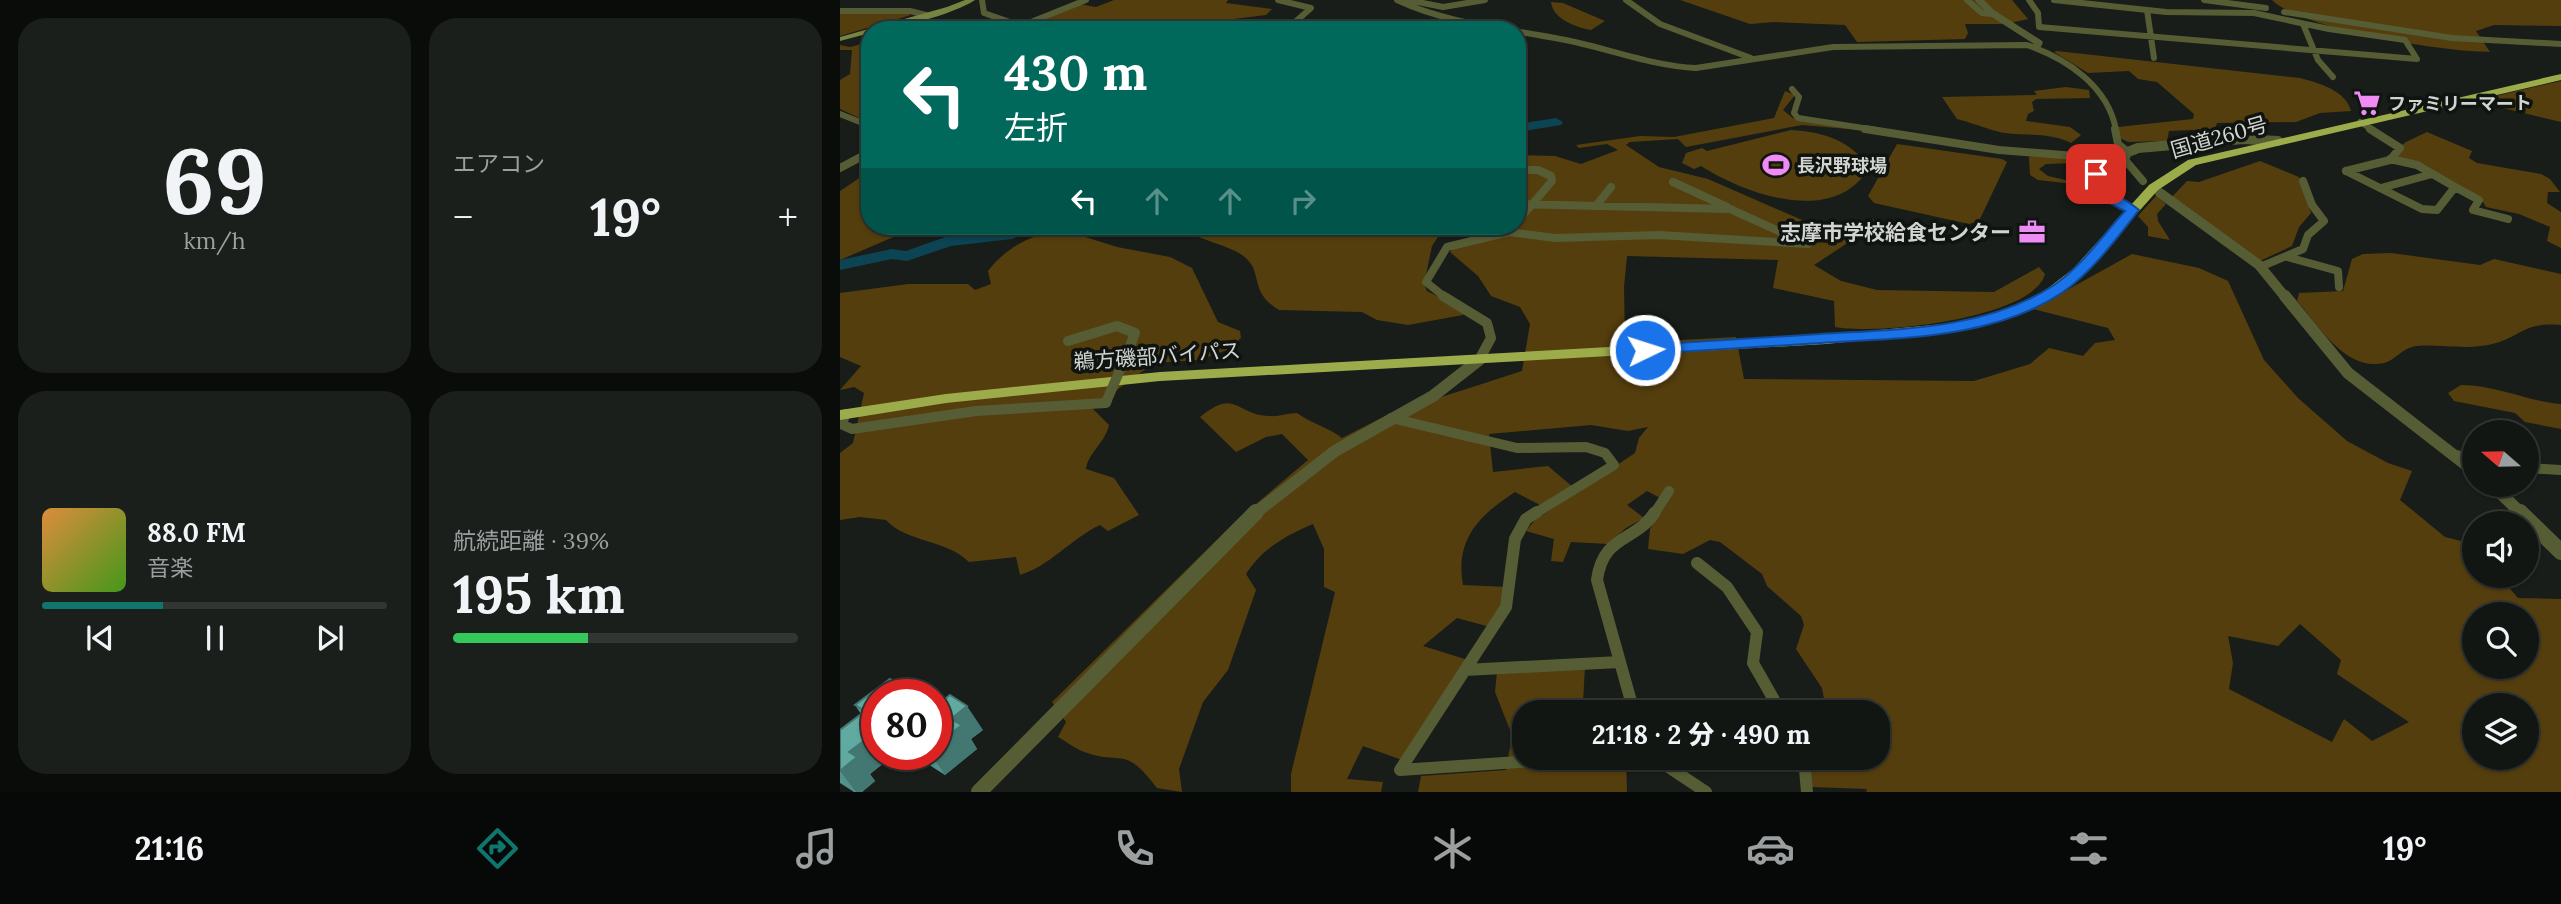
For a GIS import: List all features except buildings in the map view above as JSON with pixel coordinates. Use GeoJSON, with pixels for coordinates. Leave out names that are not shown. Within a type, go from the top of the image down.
{"type":"FeatureCollection","features":[{"type":"Feature","properties":{"kind":"highway","name":"国道260号"},"geometry":{"type":"LineString","coordinates":[[1479,360],[1921,332],[1986,320],[2027,307],[2059,289],[2081,269],[2155,183],[2170,172],[2220,154],[2561,77]]}},
{"type":"Feature","properties":{"kind":"highway","name":"鵜方磯部バイパス"},"geometry":{"type":"LineString","coordinates":[[843,415],[1094,381],[1247,370],[1479,360]]}},
{"type":"Feature","properties":{"kind":"main road"},"geometry":{"type":"LineString","coordinates":[[904,21],[971,0]]}},
{"type":"Feature","properties":{"kind":"main road"},"geometry":{"type":"LineString","coordinates":[[840,39],[861,33]]}},
{"type":"Feature","properties":{"kind":"street"},"geometry":{"type":"LineString","coordinates":[[982,0],[984,13],[1007,21]]}},
{"type":"Feature","properties":{"kind":"street"},"geometry":{"type":"LineString","coordinates":[[1034,21],[1086,0]]}},
{"type":"Feature","properties":{"kind":"street"},"geometry":{"type":"LineString","coordinates":[[1278,0],[1311,8],[1296,21]]}},
{"type":"Feature","properties":{"kind":"street"},"geometry":{"type":"LineString","coordinates":[[1397,0],[1425,13],[1466,21]]}},
{"type":"Feature","properties":{"kind":"street"},"geometry":{"type":"LineString","coordinates":[[1408,0],[1443,7],[1485,0]]}},
{"type":"Feature","properties":{"kind":"street"},"geometry":{"type":"LineString","coordinates":[[1626,0],[1660,24],[1755,58]]}},
{"type":"Feature","properties":{"kind":"street"},"geometry":{"type":"LineString","coordinates":[[1967,0],[1982,13],[1992,14]]}},
{"type":"Feature","properties":{"kind":"street"},"geometry":{"type":"LineString","coordinates":[[1979,0],[1992,14],[2039,43],[2037,46]]}},
{"type":"Feature","properties":{"kind":"street"},"geometry":{"type":"LineString","coordinates":[[2029,0],[2038,13],[2039,27],[2417,59],[2405,40],[2304,24],[2283,17],[2241,11],[2147,10],[2054,0]]}},
{"type":"Feature","properties":{"kind":"street"},"geometry":{"type":"LineString","coordinates":[[2204,0],[2425,35],[2561,44]]}},
{"type":"Feature","properties":{"kind":"street"},"geometry":{"type":"LineString","coordinates":[[2147,10],[2154,58]]}},
{"type":"Feature","properties":{"kind":"street"},"geometry":{"type":"LineString","coordinates":[[840,11],[910,11],[926,15]]}},
{"type":"Feature","properties":{"kind":"street"},"geometry":{"type":"LineString","coordinates":[[2304,24],[2314,50],[2327,73],[2333,77]]}},
{"type":"Feature","properties":{"kind":"street"},"geometry":{"type":"LineString","coordinates":[[1526,33],[1575,42],[1658,65],[1696,68],[1857,45],[2015,43],[2037,46],[2078,74],[2104,97],[2113,115],[2118,144],[2143,181]]}},
{"type":"Feature","properties":{"kind":"street"},"geometry":{"type":"LineString","coordinates":[[1792,89],[1799,97],[1794,113],[1798,118],[2013,152],[2076,156],[2108,162]]}},
{"type":"Feature","properties":{"kind":"street"},"geometry":{"type":"LineString","coordinates":[[840,114],[861,122]]}},
{"type":"Feature","properties":{"kind":"street"},"geometry":{"type":"LineString","coordinates":[[2360,122],[2400,148],[2390,159]]}},
{"type":"Feature","properties":{"kind":"street"},"geometry":{"type":"LineString","coordinates":[[2132,210],[2113,201],[2096,179],[2098,169],[2108,162],[2127,156],[2138,148],[2243,139],[2278,141]]}},
{"type":"Feature","properties":{"kind":"street"},"geometry":{"type":"LineString","coordinates":[[840,168],[861,157]]}},
{"type":"Feature","properties":{"kind":"street"},"geometry":{"type":"LineString","coordinates":[[2455,187],[2437,210],[2422,209],[2346,171],[2390,159],[2417,165],[2479,200],[2473,210],[2508,219]]}},
{"type":"Feature","properties":{"kind":"street"},"geometry":{"type":"LineString","coordinates":[[1526,170],[1538,170],[1551,176],[1552,181],[1526,211]]}},
{"type":"Feature","properties":{"kind":"street"},"geometry":{"type":"LineString","coordinates":[[2381,188],[2432,174]]}},
{"type":"Feature","properties":{"kind":"street"},"geometry":{"type":"LineString","coordinates":[[2260,267],[2303,248],[2308,235],[2324,221],[2312,205],[2303,181]]}},
{"type":"Feature","properties":{"kind":"street"},"geometry":{"type":"LineString","coordinates":[[1526,232],[1555,238],[1659,235],[1808,244],[1673,182]]}},
{"type":"Feature","properties":{"kind":"street"},"geometry":{"type":"LineString","coordinates":[[1596,206],[1611,187]]}},
{"type":"Feature","properties":{"kind":"street"},"geometry":{"type":"LineString","coordinates":[[2160,193],[2237,246],[2260,267],[2348,373],[2462,461]]}},
{"type":"Feature","properties":{"kind":"street"},"geometry":{"type":"LineString","coordinates":[[1526,204],[1730,209]]}},
{"type":"Feature","properties":{"kind":"street"},"geometry":{"type":"LineString","coordinates":[[979,792],[1259,509],[1335,451],[1433,396],[1479,360],[1490,341],[1491,328],[1480,317],[1432,289],[1426,282],[1427,276],[1447,247],[1490,235]]}},
{"type":"Feature","properties":{"kind":"street"},"geometry":{"type":"LineString","coordinates":[[2284,256],[2339,271],[2339,287]]}},
{"type":"Feature","properties":{"kind":"street"},"geometry":{"type":"LineString","coordinates":[[843,415],[841,424],[852,429],[976,411],[1106,403],[1135,334],[1117,326],[1068,341]]}},
{"type":"Feature","properties":{"kind":"street"},"geometry":{"type":"LineString","coordinates":[[1390,418],[1517,448],[1586,447],[1605,453],[1613,460],[1614,465],[1526,519],[1518,528],[1512,542],[1510,590],[1506,607],[1399,771],[1512,763]]}},
{"type":"Feature","properties":{"kind":"street"},"geometry":{"type":"LineString","coordinates":[[2454,455],[2462,456]]}},
{"type":"Feature","properties":{"kind":"street"},"geometry":{"type":"LineString","coordinates":[[2539,469],[2561,470]]}},
{"type":"Feature","properties":{"kind":"street"},"geometry":{"type":"LineString","coordinates":[[1630,700],[1597,580],[1600,564],[1612,544],[1651,517],[1669,491]]}},
{"type":"Feature","properties":{"kind":"street"},"geometry":{"type":"LineString","coordinates":[[2505,497],[2561,552]]}},
{"type":"Feature","properties":{"kind":"street"},"geometry":{"type":"LineString","coordinates":[[1696,563],[1727,587],[1757,632],[1753,663],[1774,700]]}},
{"type":"Feature","properties":{"kind":"street"},"geometry":{"type":"LineString","coordinates":[[1465,670],[1619,662]]}},
{"type":"Feature","properties":{"kind":"street"},"geometry":{"type":"LineString","coordinates":[[1673,770],[1706,792]]}},
{"type":"Feature","properties":{"kind":"street"},"geometry":{"type":"LineString","coordinates":[[1805,770],[1807,792]]}},
{"type":"Feature","properties":{"kind":"shaded area"},"geometry":{"type":"Polygon","coordinates":[[[1114,0],[1228,0],[1226,3],[1272,9],[1266,15],[1217,21],[1042,21],[1079,4],[1096,7],[1114,0]]]}},
{"type":"Feature","properties":{"kind":"shaded area"},"geometry":{"type":"Polygon","coordinates":[[[1680,0],[2012,0],[2028,19],[2006,24],[1965,24],[1968,33],[1965,39],[1857,42],[1845,25],[1774,22],[1750,24],[1680,0]]]}},
{"type":"Feature","properties":{"kind":"shaded area"},"geometry":{"type":"Polygon","coordinates":[[[2272,0],[2561,0],[2561,26],[2494,25],[2476,31],[2490,52],[2469,51],[2343,30],[2288,11],[2272,0]]]}},
{"type":"Feature","properties":{"kind":"shaded area"},"geometry":{"type":"Polygon","coordinates":[[[1551,2],[1563,3],[1605,21],[1591,30],[1578,27],[1560,18],[1551,2]]]}},
{"type":"Feature","properties":{"kind":"shaded area"},"geometry":{"type":"Polygon","coordinates":[[[840,13],[911,15],[891,21],[861,21],[861,30],[840,36],[840,13]]]}},
{"type":"Feature","properties":{"kind":"shaded area"},"geometry":{"type":"Polygon","coordinates":[[[861,44],[861,119],[840,109],[840,80],[850,74],[852,50],[840,50],[840,45],[850,47],[861,44]]]}},
{"type":"Feature","properties":{"kind":"shaded area"},"geometry":{"type":"Polygon","coordinates":[[[2054,52],[2300,78],[2323,85],[2337,93],[2351,111],[2320,113],[2296,122],[2217,123],[2215,129],[2169,131],[2167,141],[2128,142],[2120,138],[2118,127],[2193,119],[2194,114],[2157,82],[2138,79],[2129,71],[2088,73],[2054,52]]]}},
{"type":"Feature","properties":{"kind":"shaded area"},"geometry":{"type":"Polygon","coordinates":[[[2561,81],[2561,122],[2474,101],[2561,81]]]}},
{"type":"Feature","properties":{"kind":"shaded area"},"geometry":{"type":"Polygon","coordinates":[[[2066,87],[2089,90],[2090,98],[2036,99],[2032,102],[2034,111],[2028,114],[2026,121],[2070,127],[2081,135],[2071,143],[2047,136],[2001,132],[1957,119],[1942,97],[2037,95],[2034,91],[2066,87]]]}},
{"type":"Feature","properties":{"kind":"shaded area"},"geometry":{"type":"Polygon","coordinates":[[[1785,91],[1795,95],[1783,110],[1793,118],[1893,133],[1802,125],[1686,147],[1678,139],[1630,142],[1626,145],[1659,167],[1708,179],[1834,234],[1868,219],[1876,220],[1878,223],[1814,265],[1841,281],[1877,290],[1994,292],[2039,267],[2045,274],[2034,290],[2013,302],[1984,313],[1916,326],[1855,329],[1835,327],[1834,301],[1773,288],[1778,260],[1627,256],[1624,287],[1625,343],[1736,337],[1744,379],[1974,381],[2030,364],[2049,348],[2083,356],[2095,343],[2115,340],[2108,328],[2033,309],[2132,254],[2199,268],[2228,281],[2264,360],[2298,398],[2347,441],[2388,463],[2412,471],[2400,500],[2445,537],[2462,541],[2462,588],[2509,588],[2518,598],[2561,599],[2561,792],[1866,792],[1867,789],[1812,787],[1810,770],[1890,770],[1890,700],[1824,700],[1822,688],[1796,649],[1804,625],[1801,616],[1767,586],[1762,574],[1720,542],[1710,540],[1683,554],[1648,549],[1650,529],[1666,501],[1647,491],[1627,505],[1644,518],[1626,528],[1608,544],[1571,542],[1563,562],[1551,561],[1554,539],[1526,531],[1535,520],[1635,453],[1639,438],[1648,427],[1628,431],[1591,425],[1489,434],[1493,472],[1548,466],[1574,488],[1542,506],[1515,492],[1490,510],[1472,531],[1463,555],[1463,585],[1507,587],[1506,601],[1490,627],[1457,618],[1423,646],[1468,660],[1402,760],[1363,746],[1347,779],[1383,782],[1381,792],[1291,792],[1291,774],[1335,592],[1324,587],[1324,549],[1313,524],[1275,544],[1259,557],[1246,574],[1256,590],[1228,670],[1203,702],[1179,769],[1182,792],[1157,788],[1137,765],[1129,761],[1082,751],[1058,737],[1066,722],[1052,702],[1237,520],[1308,460],[1282,434],[1266,437],[1236,452],[1200,417],[1212,408],[1229,403],[1258,415],[1297,413],[1342,438],[1389,414],[1522,371],[1530,324],[1520,307],[1491,296],[1478,276],[1450,252],[1479,235],[1526,235],[1526,155],[1555,156],[1581,164],[1618,150],[1607,144],[1579,148],[1576,145],[1640,136],[1674,137],[1774,118],[1785,91]],[[2300,624],[2278,646],[2228,636],[2233,663],[2229,689],[2332,742],[2344,719],[2372,741],[2409,722],[2337,674],[2341,660],[2300,624]]]}},
{"type":"Feature","properties":{"kind":"shaded area","name":"長沢野球場"},"geometry":{"type":"Polygon","coordinates":[[[1791,130],[1835,139],[1854,151],[1869,168],[1854,186],[1834,197],[1812,201],[1788,200],[1764,194],[1719,177],[1701,166],[1694,169],[1682,163],[1686,153],[1702,148],[1707,151],[1791,130]]]}},
{"type":"Feature","properties":{"kind":"shaded area"},"geometry":{"type":"Polygon","coordinates":[[[2427,132],[2472,151],[2469,158],[2477,163],[2541,174],[2550,179],[2560,192],[2548,192],[2547,203],[2561,212],[2561,248],[2547,241],[2550,227],[2519,214],[2486,207],[2470,191],[2457,184],[2386,158],[2406,142],[2427,132]]]}},
{"type":"Feature","properties":{"kind":"shaded area"},"geometry":{"type":"Polygon","coordinates":[[[1897,144],[2002,159],[2007,162],[1979,221],[1969,224],[1874,203],[1868,196],[1897,144]]]}},
{"type":"Feature","properties":{"kind":"shaded area"},"geometry":{"type":"Polygon","coordinates":[[[2035,155],[2078,159],[2077,163],[2046,164],[2039,169],[2048,176],[2092,186],[2038,180],[2030,175],[2029,157],[2035,155]]]}},
{"type":"Feature","properties":{"kind":"shaded area"},"geometry":{"type":"Polygon","coordinates":[[[2260,161],[2299,177],[2311,213],[2299,227],[2292,246],[2260,261],[2172,197],[2187,181],[2199,182],[2260,161]]]}},
{"type":"Feature","properties":{"kind":"shaded area"},"geometry":{"type":"Polygon","coordinates":[[[861,177],[861,235],[898,235],[840,260],[840,191],[861,177]]]}},
{"type":"Feature","properties":{"kind":"shaded area"},"geometry":{"type":"Polygon","coordinates":[[[2156,196],[2166,204],[2157,214],[2158,221],[2170,240],[2148,236],[2148,227],[2138,216],[2156,196]]]}},
{"type":"Feature","properties":{"kind":"shaded area"},"geometry":{"type":"Polygon","coordinates":[[[1039,235],[1079,235],[1117,247],[1170,257],[1192,268],[1218,322],[1240,331],[1241,338],[1227,350],[1199,360],[1154,363],[1092,408],[1109,425],[1086,469],[1114,478],[1139,515],[1108,531],[1100,525],[1041,565],[1020,575],[1016,557],[969,562],[949,549],[905,533],[886,520],[860,517],[840,520],[840,453],[853,443],[864,393],[854,387],[840,390],[861,366],[840,357],[840,293],[908,284],[968,284],[975,290],[991,284],[988,271],[1003,255],[1039,235]]]}},
{"type":"Feature","properties":{"kind":"shaded area"},"geometry":{"type":"Polygon","coordinates":[[[1194,235],[1439,235],[1432,246],[1424,284],[1427,291],[1465,310],[1463,315],[1408,325],[1377,320],[1362,312],[1279,310],[1263,296],[1249,261],[1227,247],[1194,235]]]}},
{"type":"Feature","properties":{"kind":"shaded area"},"geometry":{"type":"Polygon","coordinates":[[[2391,253],[2480,265],[2494,259],[2561,274],[2561,325],[2540,325],[2486,345],[2417,346],[2384,363],[2370,364],[2357,360],[2323,333],[2297,301],[2299,293],[2343,291],[2352,259],[2363,254],[2391,253]]]}},
{"type":"Feature","properties":{"kind":"shaded area"},"geometry":{"type":"Polygon","coordinates":[[[2461,385],[2474,386],[2561,404],[2561,429],[2539,425],[2539,420],[2523,420],[2515,413],[2454,401],[2448,393],[2461,385]]]}},
{"type":"Feature","properties":{"kind":"shaded area"},"geometry":{"type":"Polygon","coordinates":[[[1585,667],[1583,700],[1512,700],[1512,735],[1495,692],[1497,672],[1585,667]]]}},
{"type":"Feature","properties":{"kind":"shaded area"},"geometry":{"type":"Polygon","coordinates":[[[1512,735],[1512,770],[1626,770],[1627,792],[1418,792],[1421,776],[1506,770],[1512,735]]]}},
{"type":"Feature","properties":{"kind":"waterway"},"geometry":{"type":"LineString","coordinates":[[1526,127],[1556,122]]}},
{"type":"Feature","properties":{"kind":"waterway"},"geometry":{"type":"LineString","coordinates":[[840,265],[892,254],[907,256],[948,241],[1003,235]]}},
{"type":"Feature","properties":{"kind":"place","name":"ファミリーマート"},"geometry":{"type":"Point","coordinates":[2367,103]}},
{"type":"Feature","properties":{"kind":"place","name":"長沢野球場"},"geometry":{"type":"Point","coordinates":[1776,165]}},
{"type":"Feature","properties":{"kind":"place","name":"志摩市学校給食センター"},"geometry":{"type":"Point","coordinates":[2032,232]}},
{"type":"Feature","properties":{"kind":"route"},"geometry":{"type":"LineString","coordinates":[[1645,350],[1921,332],[1996,318],[2027,307],[2059,289],[2081,269],[2132,210],[2113,201],[2100,186],[2096,174]]}}]}
